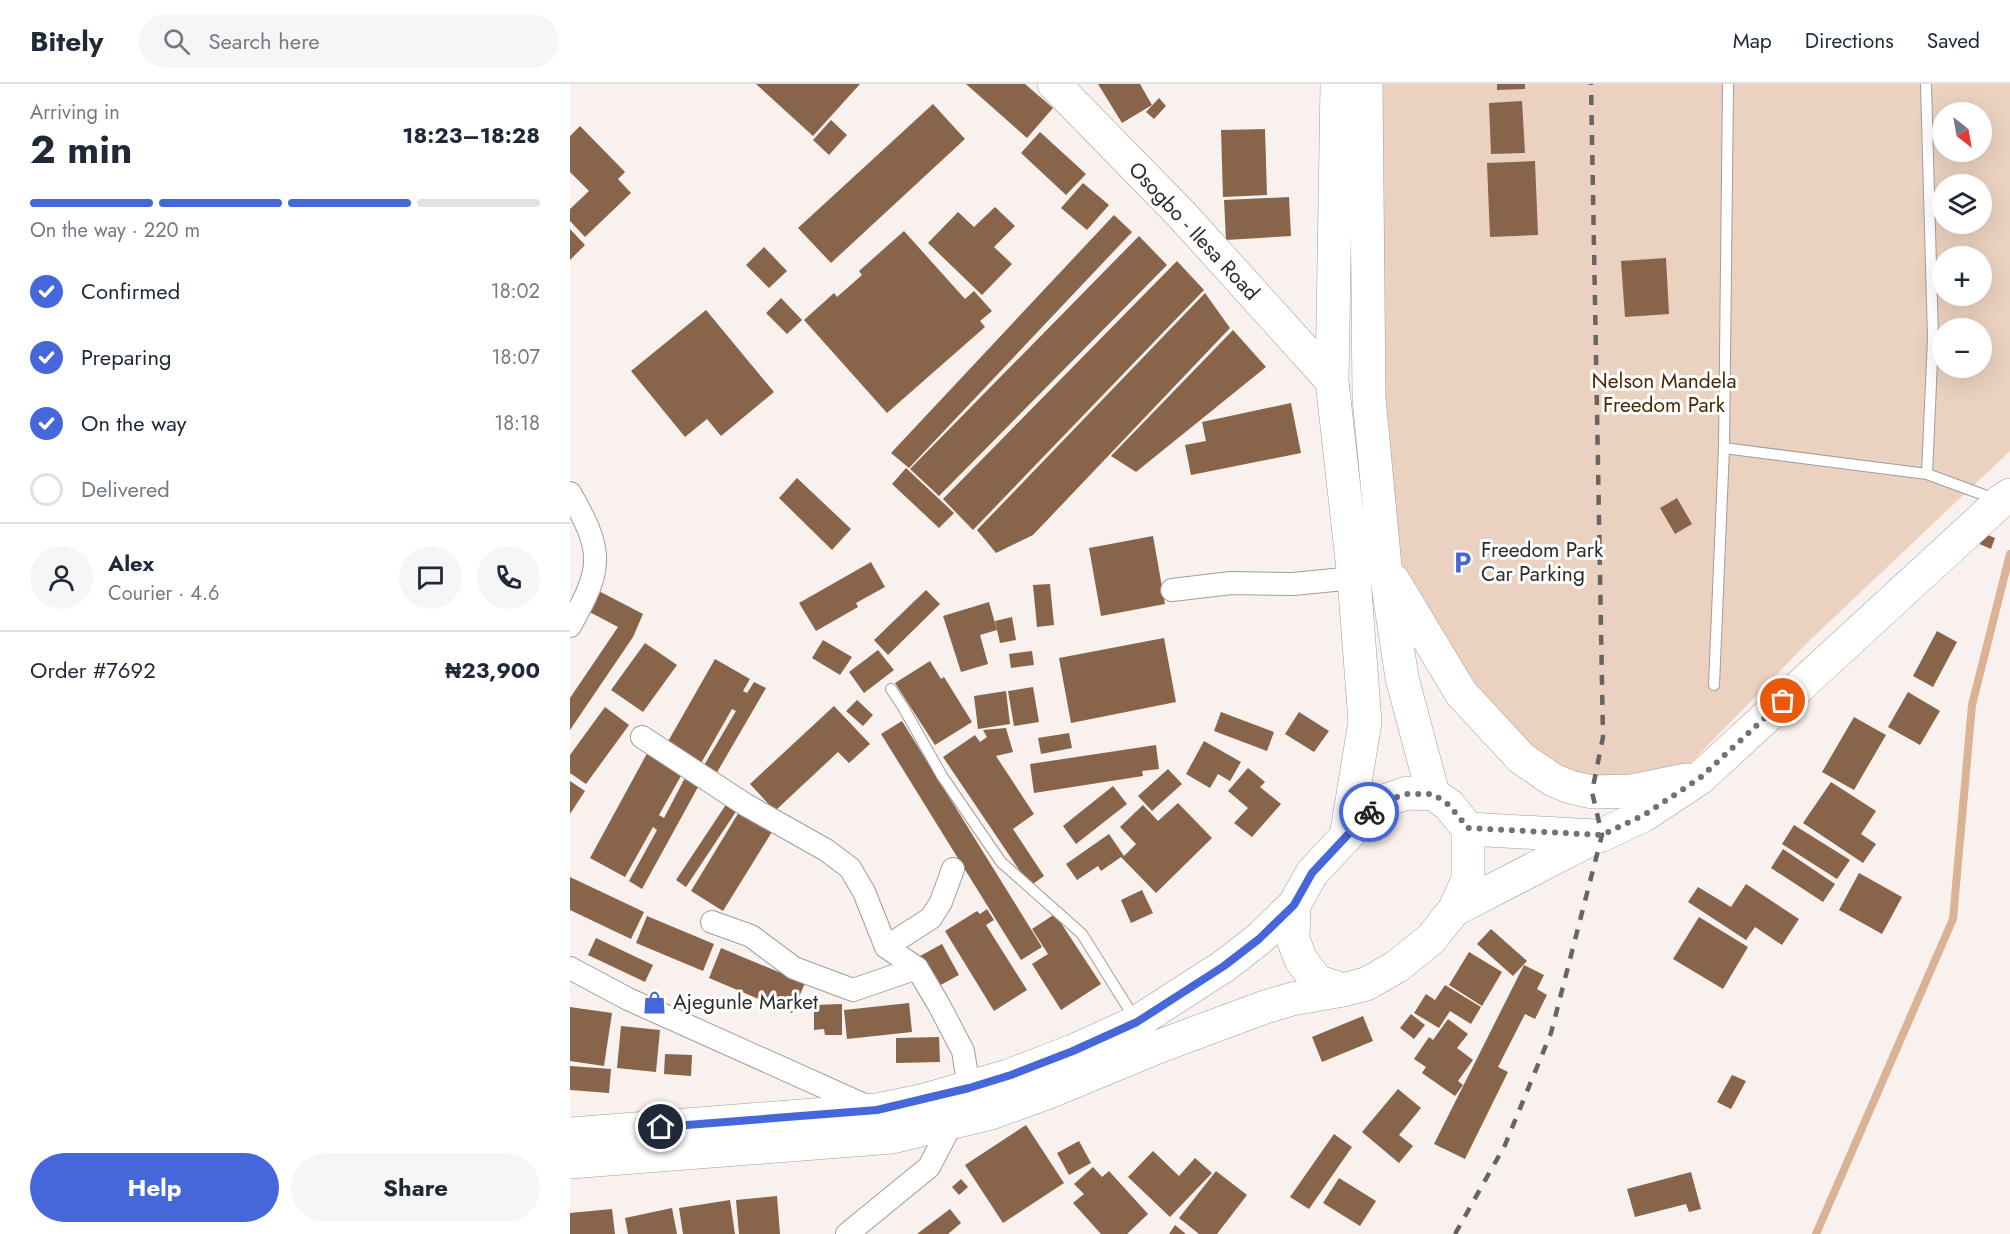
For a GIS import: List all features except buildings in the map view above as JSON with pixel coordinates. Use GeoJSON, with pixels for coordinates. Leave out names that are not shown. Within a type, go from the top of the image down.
{"type":"FeatureCollection","features":[{"type":"Feature","properties":{"kind":"main road","name":"Osogbo - Ilesa Road"},"geometry":{"type":"LineString","coordinates":[[1054,84],[1182,215],[1332,381]]}},
{"type":"Feature","properties":{"kind":"main road"},"geometry":{"type":"LineString","coordinates":[[1337,84],[1332,381],[1354,578],[1365,722],[1346,837]]}},
{"type":"Feature","properties":{"kind":"main road"},"geometry":{"type":"LineString","coordinates":[[1366,84],[1369,398],[1385,566],[1402,678],[1433,794]]}},
{"type":"Feature","properties":{"kind":"main road"},"geometry":{"type":"LineString","coordinates":[[1454,910],[1597,836],[1644,815],[1700,778],[2006,497]]}},
{"type":"Feature","properties":{"kind":"main road"},"geometry":{"type":"LineString","coordinates":[[1385,566],[1461,693],[1521,758],[1553,780],[1569,787],[1592,792],[1609,792],[1632,791],[1700,778]]}},
{"type":"Feature","properties":{"kind":"main road"},"geometry":{"type":"LineString","coordinates":[[570,1134],[877,1110],[969,1088],[1011,1075],[1073,1051],[1137,1022],[1224,966],[1259,939],[1294,905],[1312,873],[1381,802],[1407,794],[1433,794],[1449,805],[1468,828],[1468,880],[1454,910],[1431,939],[1396,967],[1366,984],[1264,1007],[991,1113],[892,1137],[570,1162]]}},
{"type":"Feature","properties":{"kind":"main road"},"geometry":{"type":"LineString","coordinates":[[1468,828],[1597,836]]}},
{"type":"Feature","properties":{"kind":"main road"},"geometry":{"type":"LineString","coordinates":[[1294,905],[1293,939],[1301,960],[1317,981],[1343,990]]}},
{"type":"Feature","properties":{"kind":"street"},"geometry":{"type":"LineString","coordinates":[[570,493],[582,514],[594,544],[596,568],[588,594],[570,626]]}},
{"type":"Feature","properties":{"kind":"street"},"geometry":{"type":"LineString","coordinates":[[1172,591],[1231,583],[1293,584],[1354,578]]}},
{"type":"Feature","properties":{"kind":"street"},"geometry":{"type":"LineString","coordinates":[[642,737],[746,805],[826,850],[850,868],[864,892],[886,947],[917,968],[963,1051],[969,1088]]}},
{"type":"Feature","properties":{"kind":"street"},"geometry":{"type":"LineString","coordinates":[[886,947],[931,918],[941,902],[953,869]]}},
{"type":"Feature","properties":{"kind":"street"},"geometry":{"type":"LineString","coordinates":[[712,922],[751,936],[794,968],[853,990],[917,968]]}},
{"type":"Feature","properties":{"kind":"street"},"geometry":{"type":"LineString","coordinates":[[570,968],[628,999],[877,1110]]}},
{"type":"Feature","properties":{"kind":"street"},"geometry":{"type":"LineString","coordinates":[[847,1234],[929,1167],[952,1123]]}},
{"type":"Feature","properties":{"kind":"lane"},"geometry":{"type":"LineString","coordinates":[[1714,685],[1724,448],[1728,84]]}},
{"type":"Feature","properties":{"kind":"lane"},"geometry":{"type":"LineString","coordinates":[[1926,84],[1933,338],[1927,474]]}},
{"type":"Feature","properties":{"kind":"lane"},"geometry":{"type":"LineString","coordinates":[[1724,448],[1927,474],[2006,497]]}},
{"type":"Feature","properties":{"kind":"lane"},"geometry":{"type":"LineString","coordinates":[[891,689],[942,776],[1001,862],[1082,934],[1137,1022]]}},
{"type":"Feature","properties":{"kind":"green space","name":"Nelson Mandela Freedom Park"},"geometry":{"type":"Polygon","coordinates":[[[1376,84],[2010,84],[2010,451],[1810,640],[1647,808],[1566,800],[1463,692],[1389,556],[1376,84]]]}},
{"type":"Feature","properties":{"kind":"waterway"},"geometry":{"type":"LineString","coordinates":[[1816,1234],[1953,919],[1972,705],[2010,554]]}},
{"type":"Feature","properties":{"kind":"railway"},"geometry":{"type":"LineString","coordinates":[[1455,1234],[1505,1145],[1551,1033],[1602,835],[1592,792],[1603,737],[1591,84]]}},
{"type":"Feature","properties":{"kind":"way so far"},"geometry":{"type":"LineString","coordinates":[[1369,812],[1381,802],[1407,794],[1433,794],[1449,805],[1468,828],[1602,835],[1644,815],[1700,778],[1783,701]]}},
{"type":"Feature","properties":{"kind":"place","name":"Freedom Park Car Parking"},"geometry":{"type":"Point","coordinates":[1463,562]}},
{"type":"Feature","properties":{"kind":"place","name":"Ajegunle Market"},"geometry":{"type":"Point","coordinates":[655,1002]}},
{"type":"Feature","properties":{"kind":"route"},"geometry":{"type":"LineString","coordinates":[[661,1127],[877,1110],[969,1088],[1011,1075],[1073,1051],[1137,1022],[1224,966],[1259,939],[1294,905],[1312,873],[1369,812]]}}]}
